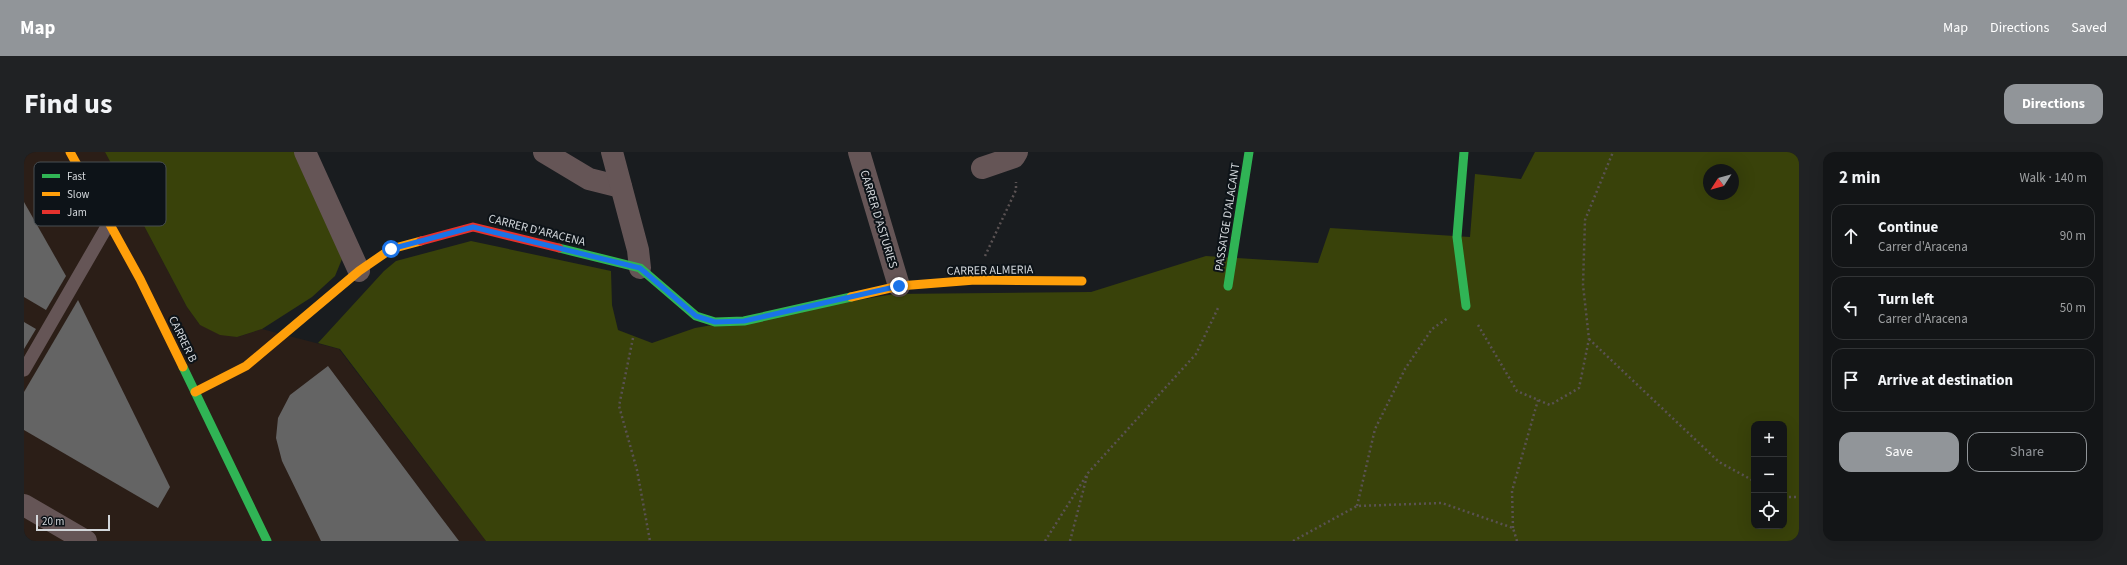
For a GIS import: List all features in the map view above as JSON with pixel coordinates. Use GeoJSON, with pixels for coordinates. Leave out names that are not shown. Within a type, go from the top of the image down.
{"type":"FeatureCollection","features":[{"type":"Feature","properties":{"kind":"street","name":"CARRER B"},"geometry":{"type":"LineString","coordinates":[[70,152],[75,162]]}},
{"type":"Feature","properties":{"kind":"street"},"geometry":{"type":"LineString","coordinates":[[305,152],[358,271]]}},
{"type":"Feature","properties":{"kind":"street"},"geometry":{"type":"LineString","coordinates":[[544,152],[589,179],[621,187]]}},
{"type":"Feature","properties":{"kind":"street"},"geometry":{"type":"LineString","coordinates":[[612,152],[638,250],[640,268]]}},
{"type":"Feature","properties":{"kind":"street","name":"CARRER D'ASTURIES"},"geometry":{"type":"LineString","coordinates":[[859,152],[899,286]]}},
{"type":"Feature","properties":{"kind":"street"},"geometry":{"type":"LineString","coordinates":[[982,168],[1014,156],[1017,152]]}},
{"type":"Feature","properties":{"kind":"street","name":"PASSATGE D'ALACANT"},"geometry":{"type":"LineString","coordinates":[[1228,286],[1249,152]]}},
{"type":"Feature","properties":{"kind":"street"},"geometry":{"type":"LineString","coordinates":[[1464,152],[1457,237],[1466,306]]}},
{"type":"Feature","properties":{"kind":"street","name":"CARRER B"},"geometry":{"type":"LineString","coordinates":[[111,226],[140,279],[267,541]]}},
{"type":"Feature","properties":{"kind":"street","name":"CARRER D'ARACENA"},"geometry":{"type":"LineString","coordinates":[[195,392],[246,366],[358,271],[391,249],[473,227],[640,268],[696,316],[715,322],[744,321],[899,286]]}},
{"type":"Feature","properties":{"kind":"street","name":"CARRER ALMERIA"},"geometry":{"type":"LineString","coordinates":[[899,286],[975,280],[1082,281]]}},
{"type":"Feature","properties":{"kind":"street"},"geometry":{"type":"LineString","coordinates":[[24,505],[86,541]]}},
{"type":"Feature","properties":{"kind":"lane"},"geometry":{"type":"LineString","coordinates":[[24,370],[107,226]]}},
{"type":"Feature","properties":{"kind":"path"},"geometry":{"type":"LineString","coordinates":[[1357,506],[1375,429],[1405,369],[1432,329],[1466,306],[1517,391],[1550,405],[1580,388],[1589,339],[1583,285],[1585,220],[1614,152]]}},
{"type":"Feature","properties":{"kind":"path"},"geometry":{"type":"LineString","coordinates":[[985,256],[1016,190]]}},
{"type":"Feature","properties":{"kind":"path"},"geometry":{"type":"LineString","coordinates":[[1045,541],[1088,473],[1196,354],[1228,286]]}},
{"type":"Feature","properties":{"kind":"path"},"geometry":{"type":"LineString","coordinates":[[633,338],[619,406],[637,470],[650,541]]}},
{"type":"Feature","properties":{"kind":"path"},"geometry":{"type":"LineString","coordinates":[[1589,339],[1719,462],[1751,479]]}},
{"type":"Feature","properties":{"kind":"path"},"geometry":{"type":"LineString","coordinates":[[1517,541],[1513,528],[1512,491],[1538,400]]}},
{"type":"Feature","properties":{"kind":"path"},"geometry":{"type":"LineString","coordinates":[[1070,541],[1088,473]]}},
{"type":"Feature","properties":{"kind":"path"},"geometry":{"type":"LineString","coordinates":[[1787,497],[1799,497]]}},
{"type":"Feature","properties":{"kind":"path"},"geometry":{"type":"LineString","coordinates":[[1293,541],[1357,506],[1442,503],[1513,528]]}},
{"type":"Feature","properties":{"kind":"shaded area"},"geometry":{"type":"Polygon","coordinates":[[[24,152],[105,152],[110,162],[34,162],[34,226],[144,226],[187,307],[200,325],[237,337],[262,329],[339,349],[486,541],[24,541],[24,152]]]}},
{"type":"Feature","properties":{"kind":"green space"},"geometry":{"type":"Polygon","coordinates":[[[105,152],[296,152],[342,259],[335,276],[312,297],[262,329],[237,337],[220,335],[200,325],[187,307],[144,226],[166,226],[166,162],[110,162],[105,152]]]}},
{"type":"Feature","properties":{"kind":"green space"},"geometry":{"type":"Polygon","coordinates":[[[1535,152],[1799,152],[1799,541],[486,541],[340,349],[318,343],[384,271],[396,261],[471,241],[611,271],[612,305],[618,330],[652,343],[695,328],[894,294],[1091,292],[1206,256],[1318,263],[1330,228],[1470,237],[1475,174],[1521,179],[1535,152]]]}},
{"type":"Feature","properties":{"kind":"building"},"geometry":{"type":"Polygon","coordinates":[[[24,202],[34,220],[34,226],[38,226],[66,276],[46,310],[24,297],[24,202]]]}},
{"type":"Feature","properties":{"kind":"building"},"geometry":{"type":"Polygon","coordinates":[[[78,300],[170,487],[158,508],[24,430],[24,392],[78,300]]]}},
{"type":"Feature","properties":{"kind":"building"},"geometry":{"type":"Polygon","coordinates":[[[24,322],[36,329],[24,349],[24,322]]]}},
{"type":"Feature","properties":{"kind":"building"},"geometry":{"type":"Polygon","coordinates":[[[328,366],[459,541],[321,541],[282,461],[276,438],[278,418],[290,395],[328,366]]]}},
{"type":"Feature","properties":{"kind":"traffic: fast"},"geometry":{"type":"LineString","coordinates":[[1228,286],[1249,152]]}},
{"type":"Feature","properties":{"kind":"traffic: fast"},"geometry":{"type":"LineString","coordinates":[[1464,152],[1457,237],[1466,306]]}},
{"type":"Feature","properties":{"kind":"traffic: fast"},"geometry":{"type":"LineString","coordinates":[[559,248],[640,268],[696,316],[715,322],[744,321],[851,297]]}},
{"type":"Feature","properties":{"kind":"traffic: fast"},"geometry":{"type":"LineString","coordinates":[[183,367],[267,541]]}},
{"type":"Feature","properties":{"kind":"traffic: slow"},"geometry":{"type":"LineString","coordinates":[[70,152],[76,162]]}},
{"type":"Feature","properties":{"kind":"traffic: slow"},"geometry":{"type":"LineString","coordinates":[[111,226],[140,279],[183,367]]}},
{"type":"Feature","properties":{"kind":"traffic: slow"},"geometry":{"type":"LineString","coordinates":[[195,392],[246,366],[359,271],[391,249],[421,241]]}},
{"type":"Feature","properties":{"kind":"traffic: slow"},"geometry":{"type":"LineString","coordinates":[[851,297],[899,286],[975,280],[1082,281]]}},
{"type":"Feature","properties":{"kind":"traffic: jam"},"geometry":{"type":"LineString","coordinates":[[421,241],[473,227],[559,248]]}},
{"type":"Feature","properties":{"kind":"route"},"geometry":{"type":"LineString","coordinates":[[391,249],[473,227],[640,268],[696,316],[715,322],[744,321],[899,286]]}}]}
